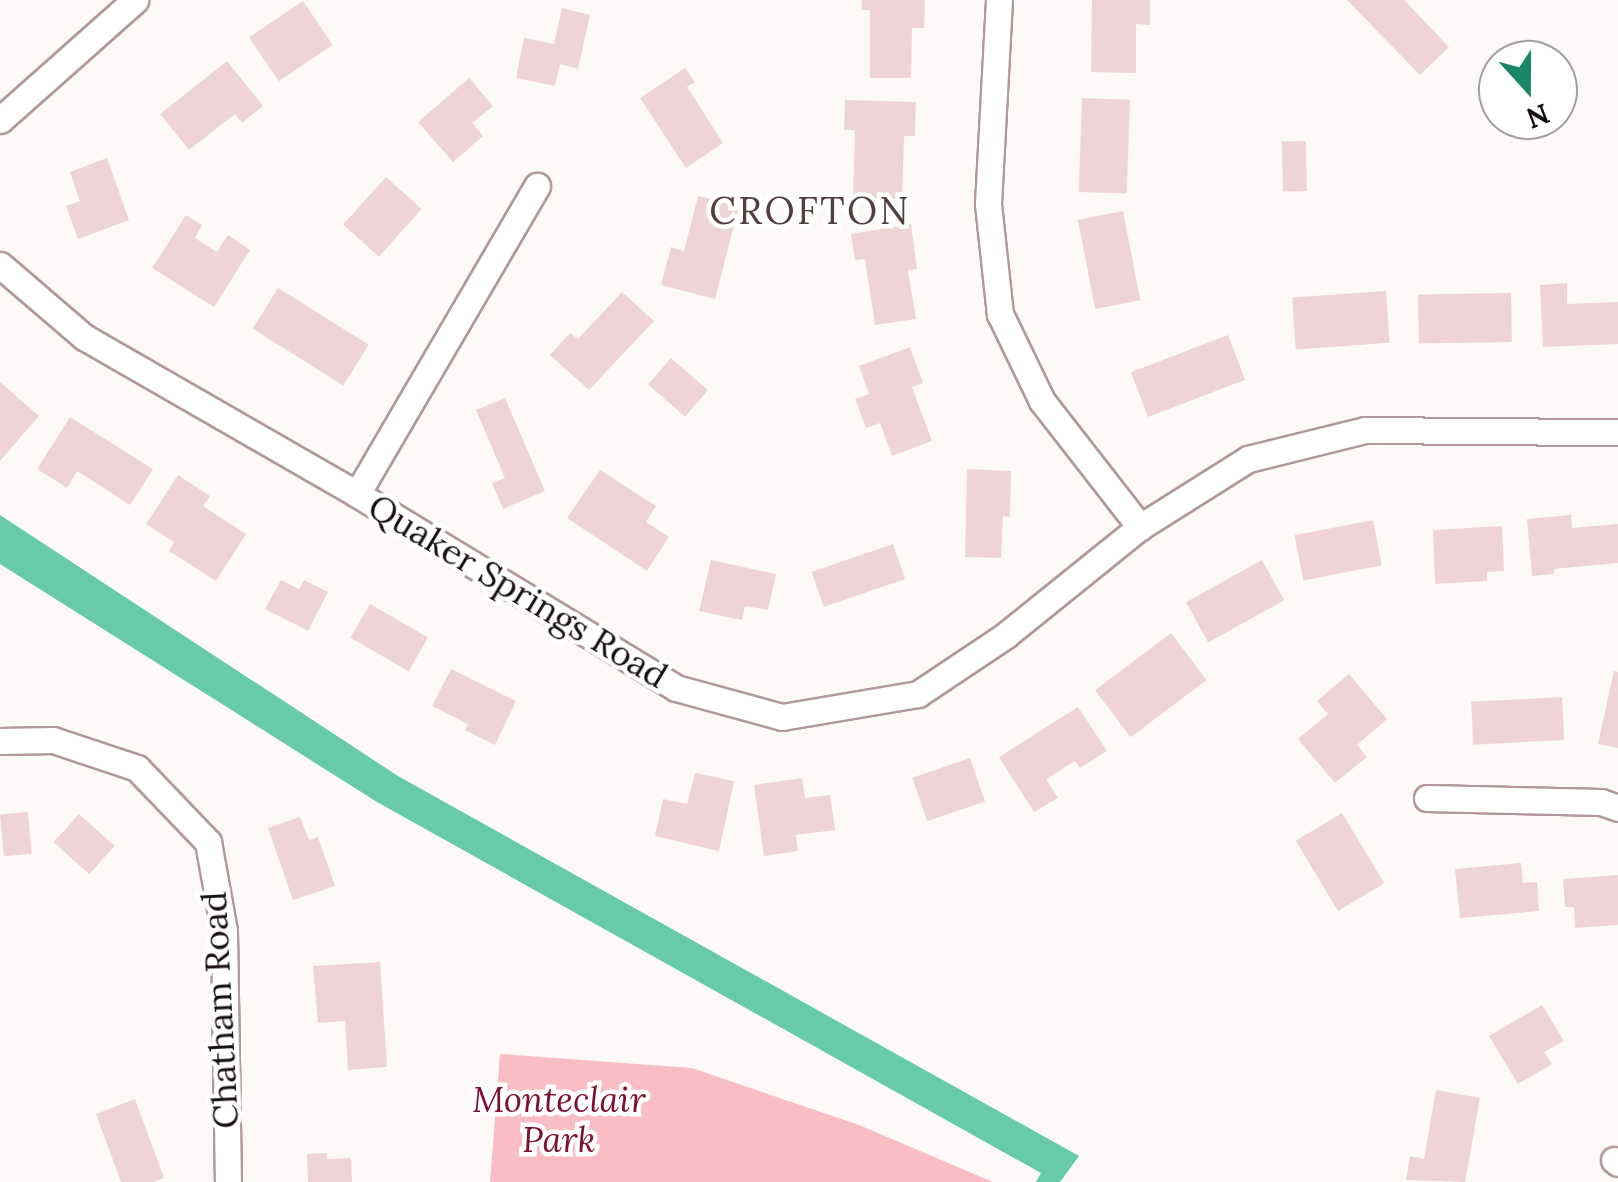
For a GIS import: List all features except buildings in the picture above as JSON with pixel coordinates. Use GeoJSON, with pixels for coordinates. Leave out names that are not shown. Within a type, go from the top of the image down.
{"type":"FeatureCollection","features":[{"type":"Feature","properties":{"kind":"street"},"geometry":{"type":"LineString","coordinates":[[0,120],[136,0]]}},
{"type":"Feature","properties":{"kind":"street"},"geometry":{"type":"LineString","coordinates":[[998,0],[988,204],[1000,314],[1042,400],[1140,527]]}},
{"type":"Feature","properties":{"kind":"street"},"geometry":{"type":"LineString","coordinates":[[357,494],[537,186]]}},
{"type":"Feature","properties":{"kind":"street","name":"Quaker Springs Road"},"geometry":{"type":"LineString","coordinates":[[0,265],[84,338],[357,494],[676,688],[782,717],[918,694],[1006,635],[1140,527],[1248,459],[1365,430],[1618,432]]}},
{"type":"Feature","properties":{"kind":"street","name":"Chatham Road"},"geometry":{"type":"LineString","coordinates":[[0,742],[53,740],[137,768],[208,842],[224,931],[228,1182]]}},
{"type":"Feature","properties":{"kind":"street"},"geometry":{"type":"LineString","coordinates":[[1427,798],[1601,802],[1618,808]]}},
{"type":"Feature","properties":{"kind":"green space","name":"Monteclair Park"},"geometry":{"type":"Polygon","coordinates":[[[500,1054],[692,1068],[859,1125],[993,1182],[490,1182],[500,1054]]]}},
{"type":"Feature","properties":{"kind":"shaded area"},"geometry":{"type":"Polygon","coordinates":[[[0,515],[398,776],[1079,1156],[1060,1182],[1036,1182],[1041,1173],[377,802],[0,564],[0,515]]]}},
{"type":"Feature","properties":{"kind":"district","name":"CROFTON"},"geometry":{"type":"Point","coordinates":[810,211]}}]}
